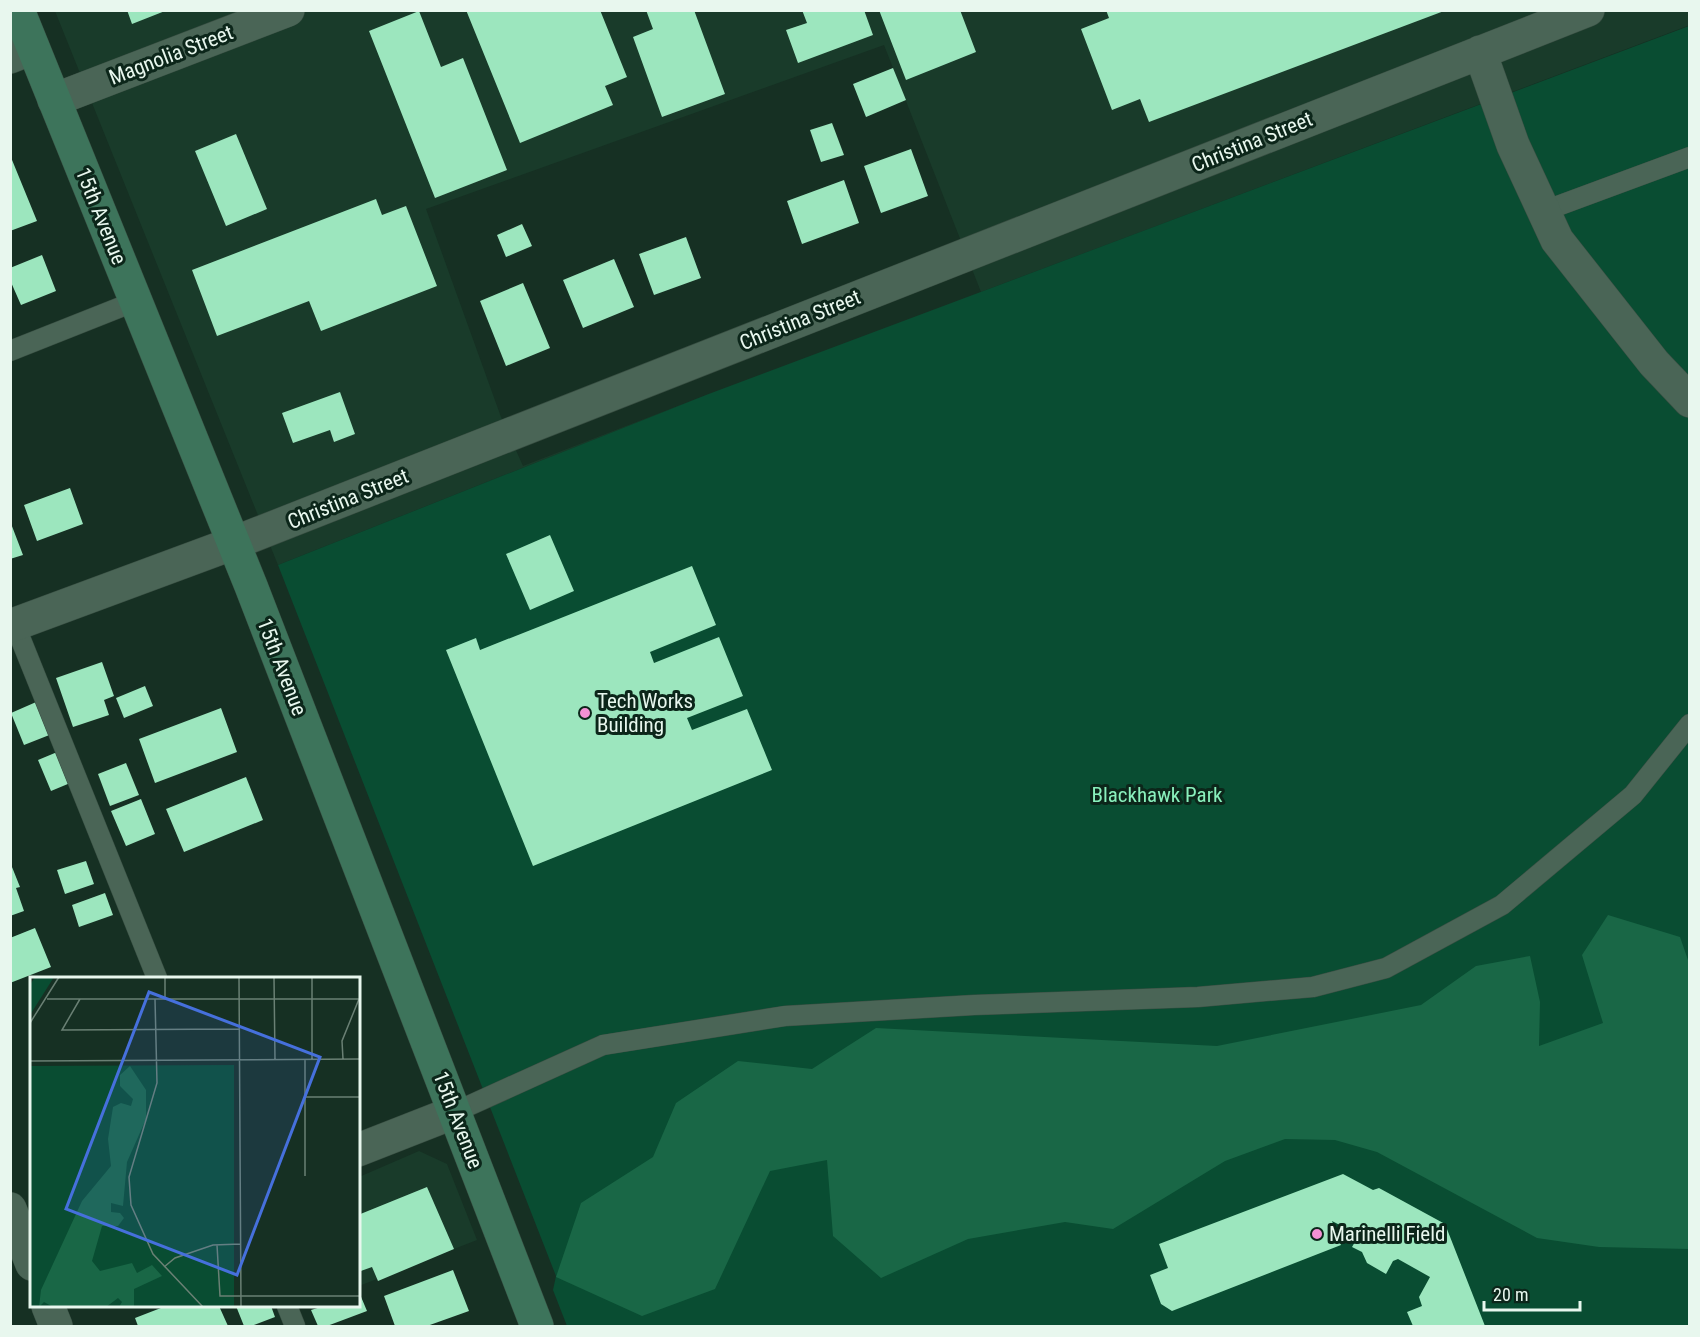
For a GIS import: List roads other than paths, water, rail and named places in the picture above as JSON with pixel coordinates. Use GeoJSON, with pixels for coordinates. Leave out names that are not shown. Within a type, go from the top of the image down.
{"type":"FeatureCollection","features":[{"type":"Feature","properties":{"kind":"main road","name":"15th Avenue"},"geometry":{"type":"LineString","coordinates":[[18,10],[22,52],[54,100],[234,543],[537,1326]]}},
{"type":"Feature","properties":{"kind":"street","name":"Magnolia Street"},"geometry":{"type":"LineString","coordinates":[[54,100],[288,10]]}},
{"type":"Feature","properties":{"kind":"street","name":"Christina Street"},"geometry":{"type":"LineString","coordinates":[[13,625],[234,543],[1588,10]]}},
{"type":"Feature","properties":{"kind":"street"},"geometry":{"type":"LineString","coordinates":[[1480,52],[1513,145],[1557,240],[1654,363],[1689,401]]}},
{"type":"Feature","properties":{"kind":"street"},"geometry":{"type":"LineString","coordinates":[[360,1149],[455,1112]]}},
{"type":"Feature","properties":{"kind":"street"},"geometry":{"type":"LineString","coordinates":[[11,1211],[30,1259]]}},
{"type":"Feature","properties":{"kind":"street"},"geometry":{"type":"LineString","coordinates":[[49,1307],[56,1326]]}},
{"type":"Feature","properties":{"kind":"lane"},"geometry":{"type":"LineString","coordinates":[[1544,211],[1689,158]]}},
{"type":"Feature","properties":{"kind":"lane"},"geometry":{"type":"LineString","coordinates":[[10,351],[136,301]]}},
{"type":"Feature","properties":{"kind":"lane"},"geometry":{"type":"LineString","coordinates":[[13,625],[157,977]]}},
{"type":"Feature","properties":{"kind":"lane"},"geometry":{"type":"LineString","coordinates":[[455,1112],[603,1045],[785,1016],[974,1005],[1198,997],[1313,987],[1386,968],[1502,905],[1633,795],[1689,724]]}},
{"type":"Feature","properties":{"kind":"lane"},"geometry":{"type":"LineString","coordinates":[[287,1307],[295,1326]]}},
{"type":"Feature","properties":{"kind":"place","name":"Tech Works Building"},"geometry":{"type":"Point","coordinates":[585,713]}},
{"type":"Feature","properties":{"kind":"place","name":"Marinelli Field"},"geometry":{"type":"Point","coordinates":[1317,1234]}},
{"type":"Feature","properties":{"kind":"park label","name":"Blackhawk Park"},"geometry":{"type":"Point","coordinates":[1157,795]}}]}
